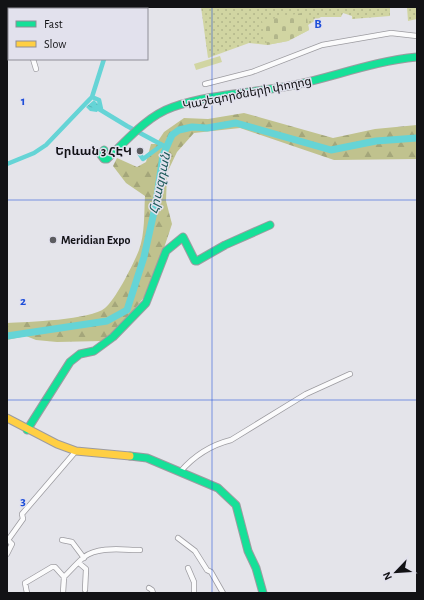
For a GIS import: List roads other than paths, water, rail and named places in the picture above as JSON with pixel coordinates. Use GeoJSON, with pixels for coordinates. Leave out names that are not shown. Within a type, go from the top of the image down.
{"type":"FeatureCollection","features":[{"type":"Feature","properties":{"kind":"street","name":"Կաշեգործների փողոց"},"geometry":{"type":"LineString","coordinates":[[205,84],[256,71],[322,45],[390,33],[417,36]]}},
{"type":"Feature","properties":{"kind":"street","name":"Կաշեգործների փողոց"},"geometry":{"type":"LineString","coordinates":[[104,150],[102,157],[106,159],[139,128],[162,111],[173,107],[226,95],[299,84],[358,66],[394,59],[417,57]]}},
{"type":"Feature","properties":{"kind":"street"},"geometry":{"type":"LineString","coordinates":[[33,60],[36,69]]}},
{"type":"Feature","properties":{"kind":"street"},"geometry":{"type":"LineString","coordinates":[[27,430],[70,362],[80,354],[94,351],[113,337],[146,303],[166,251],[183,237],[193,257],[197,261],[225,245],[270,225]]}},
{"type":"Feature","properties":{"kind":"street"},"geometry":{"type":"LineString","coordinates":[[180,472],[190,461],[219,443],[231,440],[306,394],[350,374]]}},
{"type":"Feature","properties":{"kind":"street"},"geometry":{"type":"LineString","coordinates":[[7,418],[27,430],[76,451],[147,458],[218,488],[236,505],[248,551],[256,568],[263,593]]}},
{"type":"Feature","properties":{"kind":"street"},"geometry":{"type":"LineString","coordinates":[[7,554],[12,544],[8,540],[23,519],[22,514],[76,451]]}},
{"type":"Feature","properties":{"kind":"street"},"geometry":{"type":"LineString","coordinates":[[178,538],[195,551],[207,570],[211,572],[223,593]]}},
{"type":"Feature","properties":{"kind":"street"},"geometry":{"type":"LineString","coordinates":[[62,540],[72,542],[84,558]]}},
{"type":"Feature","properties":{"kind":"street"},"geometry":{"type":"LineString","coordinates":[[63,593],[64,577],[84,558],[103,551],[140,550]]}},
{"type":"Feature","properties":{"kind":"street"},"geometry":{"type":"LineString","coordinates":[[79,563],[86,569],[86,590]]}},
{"type":"Feature","properties":{"kind":"street"},"geometry":{"type":"LineString","coordinates":[[27,593],[25,583],[52,567],[55,567],[64,577]]}},
{"type":"Feature","properties":{"kind":"street"},"geometry":{"type":"LineString","coordinates":[[188,568],[194,582],[194,593]]}},
{"type":"Feature","properties":{"kind":"street"},"geometry":{"type":"LineString","coordinates":[[149,588],[153,593]]}},
{"type":"Feature","properties":{"kind":"water"},"geometry":{"type":"Polygon","coordinates":[[[94,100],[99,105],[97,112],[90,111],[86,107],[94,100]]]}},
{"type":"Feature","properties":{"kind":"waterway"},"geometry":{"type":"LineString","coordinates":[[7,164],[34,153],[46,145],[92,97],[104,60]]}},
{"type":"Feature","properties":{"kind":"waterway"},"geometry":{"type":"LineString","coordinates":[[92,97],[99,100],[101,109]]}},
{"type":"Feature","properties":{"kind":"waterway"},"geometry":{"type":"LineString","coordinates":[[94,106],[166,147]]}},
{"type":"Feature","properties":{"kind":"waterway","name":"Հրազդան"},"geometry":{"type":"LineString","coordinates":[[7,336],[107,321],[127,310],[144,257],[156,203],[163,155],[172,135],[179,130],[192,127],[207,128],[236,123],[331,150],[376,141],[417,138]]}},
{"type":"Feature","properties":{"kind":"waterway"},"geometry":{"type":"LineString","coordinates":[[139,153],[143,159],[162,145]]}},
{"type":"Feature","properties":{"kind":"place","name":"Երևան 3 ՀԷԿ"},"geometry":{"type":"Point","coordinates":[140,151]}},
{"type":"Feature","properties":{"kind":"place","name":"Meridian Expo"},"geometry":{"type":"Point","coordinates":[53,240]}}]}
